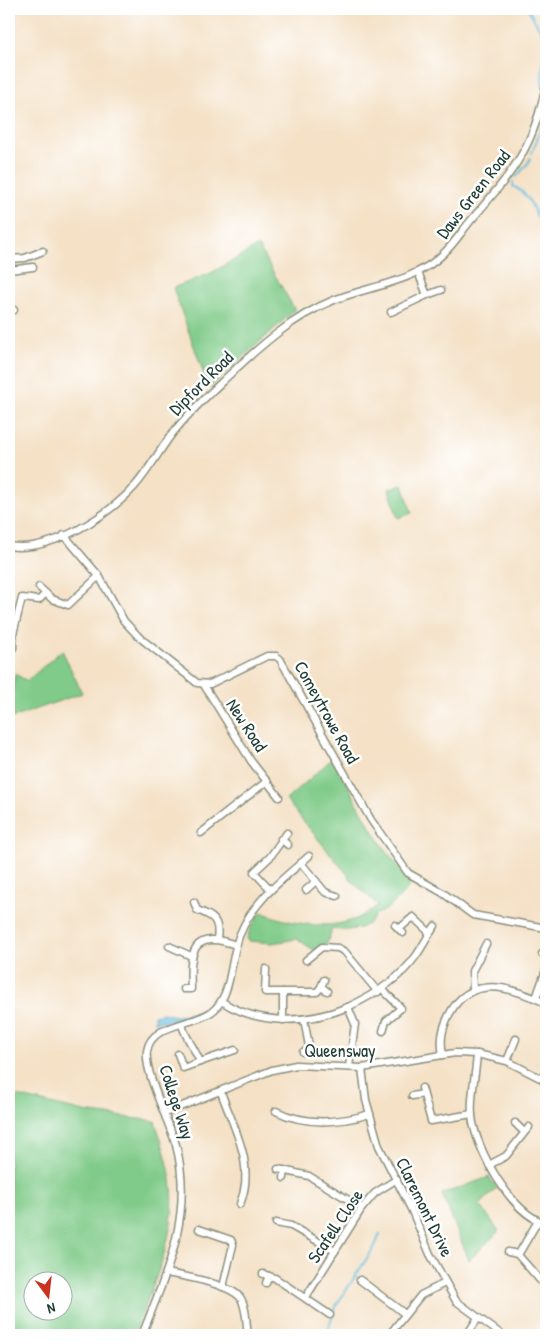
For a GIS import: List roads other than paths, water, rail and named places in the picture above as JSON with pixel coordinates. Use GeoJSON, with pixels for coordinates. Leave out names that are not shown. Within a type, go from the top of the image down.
{"type":"FeatureCollection","features":[{"type":"Feature","properties":{"kind":"street","name":"Daws Green Road"},"geometry":{"type":"LineString","coordinates":[[435,261],[445,253],[508,178],[521,158],[536,126],[546,85]]}},
{"type":"Feature","properties":{"kind":"street"},"geometry":{"type":"LineString","coordinates":[[9,259],[40,255]]}},
{"type":"Feature","properties":{"kind":"street","name":"Dipford Road"},"geometry":{"type":"LineString","coordinates":[[9,546],[32,546],[64,535],[94,520],[134,487],[194,408],[263,343],[285,326],[302,315],[333,301],[418,272],[435,261]]}},
{"type":"Feature","properties":{"kind":"street"},"geometry":{"type":"LineString","coordinates":[[9,270],[33,267]]}},
{"type":"Feature","properties":{"kind":"street"},"geometry":{"type":"LineString","coordinates":[[418,272],[426,296]]}},
{"type":"Feature","properties":{"kind":"street"},"geometry":{"type":"LineString","coordinates":[[390,312],[441,290]]}},
{"type":"Feature","properties":{"kind":"street"},"geometry":{"type":"LineString","coordinates":[[64,535],[99,576],[124,621],[139,637],[192,680],[204,685]]}},
{"type":"Feature","properties":{"kind":"street"},"geometry":{"type":"LineString","coordinates":[[39,588],[45,594],[68,605],[99,576]]}},
{"type":"Feature","properties":{"kind":"street"},"geometry":{"type":"LineString","coordinates":[[13,648],[19,598],[39,600],[45,594]]}},
{"type":"Feature","properties":{"kind":"street","name":"Comeytrowe Road"},"geometry":{"type":"LineString","coordinates":[[204,685],[260,658],[276,656],[282,663],[371,820],[408,873],[443,893],[474,915],[546,928]]}},
{"type":"Feature","properties":{"kind":"street","name":"New Road"},"geometry":{"type":"LineString","coordinates":[[204,685],[279,797]]}},
{"type":"Feature","properties":{"kind":"street"},"geometry":{"type":"LineString","coordinates":[[201,833],[267,781]]}},
{"type":"Feature","properties":{"kind":"street"},"geometry":{"type":"LineString","coordinates":[[270,889],[251,874],[270,858],[281,839],[287,833]]}},
{"type":"Feature","properties":{"kind":"street"},"geometry":{"type":"LineString","coordinates":[[281,839],[288,845]]}},
{"type":"Feature","properties":{"kind":"street","name":"College Way"},"geometry":{"type":"LineString","coordinates":[[142,1335],[166,1273],[180,1228],[183,1207],[176,1146],[149,1067],[148,1049],[150,1042],[160,1033],[204,1018],[221,1001],[225,994],[236,945],[253,908],[270,889],[309,856]]}},
{"type":"Feature","properties":{"kind":"street"},"geometry":{"type":"LineString","coordinates":[[301,863],[327,896],[337,896]]}},
{"type":"Feature","properties":{"kind":"street"},"geometry":{"type":"LineString","coordinates":[[306,890],[316,881]]}},
{"type":"Feature","properties":{"kind":"street"},"geometry":{"type":"LineString","coordinates":[[194,902],[195,912],[217,920],[219,924],[218,938]]}},
{"type":"Feature","properties":{"kind":"street"},"geometry":{"type":"LineString","coordinates":[[399,929],[415,915],[430,933]]}},
{"type":"Feature","properties":{"kind":"street"},"geometry":{"type":"LineString","coordinates":[[221,1001],[248,1015],[283,1020],[327,1015],[348,1007],[380,990],[407,969],[435,926]]}},
{"type":"Feature","properties":{"kind":"street"},"geometry":{"type":"LineString","coordinates":[[198,989],[187,989],[191,956],[194,948],[203,941],[218,938],[236,945]]}},
{"type":"Feature","properties":{"kind":"street"},"geometry":{"type":"LineString","coordinates":[[473,989],[472,971],[486,953],[486,944]]}},
{"type":"Feature","properties":{"kind":"street"},"geometry":{"type":"LineString","coordinates":[[169,946],[191,956]]}},
{"type":"Feature","properties":{"kind":"street"},"geometry":{"type":"LineString","coordinates":[[306,960],[310,952],[326,946],[338,948],[351,954],[380,990],[403,1006],[386,1021],[383,1031]]}},
{"type":"Feature","properties":{"kind":"street"},"geometry":{"type":"LineString","coordinates":[[266,969],[265,994],[317,992],[324,989],[324,980]]}},
{"type":"Feature","properties":{"kind":"street"},"geometry":{"type":"LineString","coordinates":[[536,998],[546,970]]}},
{"type":"Feature","properties":{"kind":"street"},"geometry":{"type":"LineString","coordinates":[[443,1055],[441,1036],[446,1021],[458,1000],[473,989],[493,988],[536,998],[546,1003]]}},
{"type":"Feature","properties":{"kind":"street"},"geometry":{"type":"LineString","coordinates":[[283,992],[283,1020]]}},
{"type":"Feature","properties":{"kind":"street"},"geometry":{"type":"LineString","coordinates":[[348,1007],[355,1024],[349,1068]]}},
{"type":"Feature","properties":{"kind":"street"},"geometry":{"type":"LineString","coordinates":[[304,1019],[306,1052],[318,1051]]}},
{"type":"Feature","properties":{"kind":"street"},"geometry":{"type":"LineString","coordinates":[[182,1025],[186,1040],[194,1049],[200,1062]]}},
{"type":"Feature","properties":{"kind":"street"},"geometry":{"type":"LineString","coordinates":[[507,1061],[516,1038]]}},
{"type":"Feature","properties":{"kind":"street"},"geometry":{"type":"LineString","coordinates":[[178,1054],[184,1070],[200,1062],[235,1050]]}},
{"type":"Feature","properties":{"kind":"street"},"geometry":{"type":"LineString","coordinates":[[477,1054],[472,1114],[476,1133],[489,1165],[504,1189],[518,1205],[538,1221],[546,1223]]}},
{"type":"Feature","properties":{"kind":"street","name":"Queensway"},"geometry":{"type":"LineString","coordinates":[[165,1112],[222,1092],[272,1070],[306,1064],[362,1068],[443,1055],[477,1054],[523,1067],[546,1081]]}},
{"type":"Feature","properties":{"kind":"street","name":"Claremont Drive"},"geometry":{"type":"LineString","coordinates":[[362,1068],[370,1114],[379,1146],[397,1179],[430,1254],[456,1302],[502,1335]]}},
{"type":"Feature","properties":{"kind":"street"},"geometry":{"type":"LineString","coordinates":[[412,1096],[422,1091],[432,1125],[472,1114]]}},
{"type":"Feature","properties":{"kind":"street"},"geometry":{"type":"LineString","coordinates":[[222,1092],[245,1154],[246,1172],[240,1204]]}},
{"type":"Feature","properties":{"kind":"street"},"geometry":{"type":"LineString","coordinates":[[276,1111],[281,1117],[329,1123],[370,1114]]}},
{"type":"Feature","properties":{"kind":"street"},"geometry":{"type":"LineString","coordinates":[[489,1165],[506,1156],[526,1130],[514,1123]]}},
{"type":"Feature","properties":{"kind":"street"},"geometry":{"type":"LineString","coordinates":[[284,1178],[281,1170],[309,1176],[362,1208]]}},
{"type":"Feature","properties":{"kind":"street","name":"Scafell Close"},"geometry":{"type":"LineString","coordinates":[[306,1297],[362,1208],[375,1193],[397,1179]]}},
{"type":"Feature","properties":{"kind":"street"},"geometry":{"type":"LineString","coordinates":[[538,1221],[518,1254],[518,1258],[545,1285]]}},
{"type":"Feature","properties":{"kind":"street"},"geometry":{"type":"LineString","coordinates":[[276,1223],[283,1227],[300,1230],[334,1251]]}},
{"type":"Feature","properties":{"kind":"street"},"geometry":{"type":"LineString","coordinates":[[207,1232],[209,1224]]}},
{"type":"Feature","properties":{"kind":"street"},"geometry":{"type":"LineString","coordinates":[[198,1229],[231,1240],[233,1245],[223,1287]]}},
{"type":"Feature","properties":{"kind":"street"},"geometry":{"type":"LineString","coordinates":[[508,1252],[518,1254]]}},
{"type":"Feature","properties":{"kind":"street"},"geometry":{"type":"LineString","coordinates":[[166,1273],[223,1287],[240,1298],[246,1314],[248,1335]]}},
{"type":"Feature","properties":{"kind":"street"},"geometry":{"type":"LineString","coordinates":[[266,1283],[266,1275],[306,1297],[320,1312],[330,1314]]}},
{"type":"Feature","properties":{"kind":"street"},"geometry":{"type":"LineString","coordinates":[[360,1280],[405,1314]]}},
{"type":"Feature","properties":{"kind":"street"},"geometry":{"type":"LineString","coordinates":[[389,1335],[421,1295],[446,1283]]}},
{"type":"Feature","properties":{"kind":"street"},"geometry":{"type":"LineString","coordinates":[[467,1335],[478,1318]]}},
{"type":"Feature","properties":{"kind":"water"},"geometry":{"type":"Polygon","coordinates":[[[195,1012],[195,1015],[177,1021],[154,1022],[154,1015],[163,1013],[177,1016],[195,1012]]]}},
{"type":"Feature","properties":{"kind":"waterway"},"geometry":{"type":"LineString","coordinates":[[528,9],[544,36],[542,86]]}},
{"type":"Feature","properties":{"kind":"waterway"},"geometry":{"type":"LineString","coordinates":[[532,153],[546,115]]}},
{"type":"Feature","properties":{"kind":"waterway"},"geometry":{"type":"LineString","coordinates":[[516,177],[529,162],[530,158]]}},
{"type":"Feature","properties":{"kind":"waterway"},"geometry":{"type":"LineString","coordinates":[[513,182],[513,186],[526,196],[537,217],[546,227]]}},
{"type":"Feature","properties":{"kind":"waterway"},"geometry":{"type":"LineString","coordinates":[[326,1335],[337,1304],[375,1246],[380,1234]]}}]}
